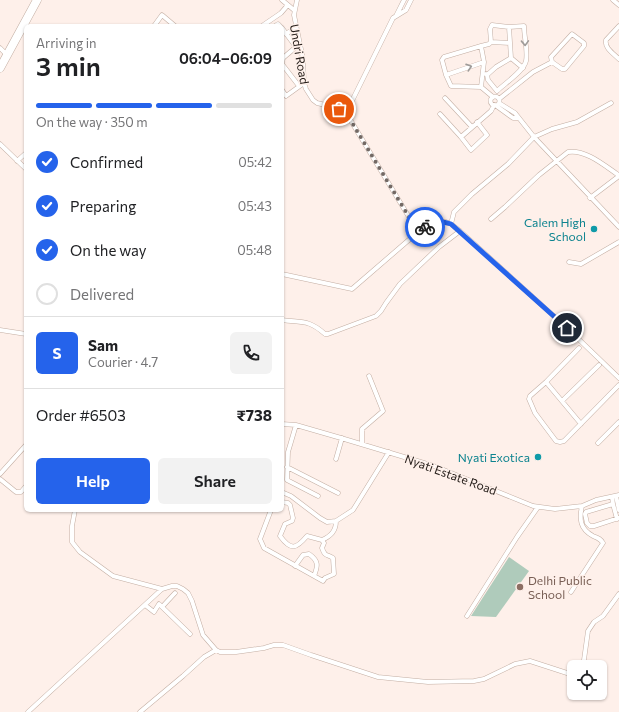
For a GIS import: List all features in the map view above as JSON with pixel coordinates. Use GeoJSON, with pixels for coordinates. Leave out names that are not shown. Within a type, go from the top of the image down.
{"type":"FeatureCollection","features":[{"type":"Feature","properties":{"kind":"highway"},"geometry":{"type":"LineString","coordinates":[[1,53],[33,0]]}},
{"type":"Feature","properties":{"kind":"highway"},"geometry":{"type":"LineString","coordinates":[[0,68],[37,0]]}},
{"type":"Feature","properties":{"kind":"street"},"geometry":{"type":"LineString","coordinates":[[282,0],[287,6],[294,10]]}},
{"type":"Feature","properties":{"kind":"street","name":"Undri Road"},"geometry":{"type":"LineString","coordinates":[[297,0],[294,10],[303,59],[304,83],[313,100],[322,105],[341,109],[346,114]]}},
{"type":"Feature","properties":{"kind":"street"},"geometry":{"type":"LineString","coordinates":[[396,16],[404,0]]}},
{"type":"Feature","properties":{"kind":"street"},"geometry":{"type":"LineString","coordinates":[[411,0],[406,10],[393,18],[346,114],[418,232]]}},
{"type":"Feature","properties":{"kind":"street"},"geometry":{"type":"LineString","coordinates":[[613,0],[619,5]]}},
{"type":"Feature","properties":{"kind":"street"},"geometry":{"type":"LineString","coordinates":[[265,24],[282,13],[287,6]]}},
{"type":"Feature","properties":{"kind":"street"},"geometry":{"type":"LineString","coordinates":[[155,24],[162,15],[173,24]]}},
{"type":"Feature","properties":{"kind":"street"},"geometry":{"type":"LineString","coordinates":[[483,71],[497,91],[523,68],[526,59],[524,26],[490,26],[491,42]]}},
{"type":"Feature","properties":{"kind":"street"},"geometry":{"type":"LineString","coordinates":[[619,26],[605,43],[606,46],[619,59]]}},
{"type":"Feature","properties":{"kind":"street"},"geometry":{"type":"LineString","coordinates":[[286,34],[296,27]]}},
{"type":"Feature","properties":{"kind":"street"},"geometry":{"type":"LineString","coordinates":[[509,27],[511,58],[523,68]]}},
{"type":"Feature","properties":{"kind":"street"},"geometry":{"type":"LineString","coordinates":[[284,31],[296,47],[284,58]]}},
{"type":"Feature","properties":{"kind":"street"},"geometry":{"type":"LineString","coordinates":[[570,35],[574,35],[584,43],[584,46],[565,69],[562,69],[552,62],[551,57],[570,35]]}},
{"type":"Feature","properties":{"kind":"street"},"geometry":{"type":"LineString","coordinates":[[497,103],[497,97],[493,97],[481,87],[451,86],[442,60],[444,57],[489,44],[491,42],[510,44]]}},
{"type":"Feature","properties":{"kind":"street"},"geometry":{"type":"LineString","coordinates":[[481,46],[484,62],[481,87]]}},
{"type":"Feature","properties":{"kind":"street"},"geometry":{"type":"LineString","coordinates":[[487,75],[496,67],[511,58]]}},
{"type":"Feature","properties":{"kind":"street"},"geometry":{"type":"LineString","coordinates":[[446,75],[484,62]]}},
{"type":"Feature","properties":{"kind":"street"},"geometry":{"type":"LineString","coordinates":[[461,137],[533,72],[552,62]]}},
{"type":"Feature","properties":{"kind":"street"},"geometry":{"type":"LineString","coordinates":[[284,63],[299,86]]}},
{"type":"Feature","properties":{"kind":"street"},"geometry":{"type":"LineString","coordinates":[[284,93],[286,96],[304,83]]}},
{"type":"Feature","properties":{"kind":"street"},"geometry":{"type":"LineString","coordinates":[[493,97],[491,102],[497,103],[515,113],[534,137],[619,227]]}},
{"type":"Feature","properties":{"kind":"street"},"geometry":{"type":"LineString","coordinates":[[445,98],[472,128]]}},
{"type":"Feature","properties":{"kind":"street"},"geometry":{"type":"LineString","coordinates":[[451,224],[454,212],[472,194],[508,164],[534,137],[552,129],[577,122],[611,103]]}},
{"type":"Feature","properties":{"kind":"street"},"geometry":{"type":"LineString","coordinates":[[440,114],[471,150],[488,135],[477,122]]}},
{"type":"Feature","properties":{"kind":"street"},"geometry":{"type":"LineString","coordinates":[[0,144],[24,167]]}},
{"type":"Feature","properties":{"kind":"street"},"geometry":{"type":"LineString","coordinates":[[491,219],[539,174],[568,152],[580,153],[604,165],[619,176],[590,198]]}},
{"type":"Feature","properties":{"kind":"street"},"geometry":{"type":"LineString","coordinates":[[17,161],[24,155]]}},
{"type":"Feature","properties":{"kind":"street"},"geometry":{"type":"LineString","coordinates":[[284,274],[352,289],[418,232],[430,224],[439,222],[451,224],[567,328],[619,378]]}},
{"type":"Feature","properties":{"kind":"street"},"geometry":{"type":"LineString","coordinates":[[284,320],[306,322],[325,334],[328,334],[376,316],[400,284],[439,247],[460,231]]}},
{"type":"Feature","properties":{"kind":"street"},"geometry":{"type":"LineString","coordinates":[[569,262],[581,264],[619,242]]}},
{"type":"Feature","properties":{"kind":"street"},"geometry":{"type":"LineString","coordinates":[[0,330],[24,334]]}},
{"type":"Feature","properties":{"kind":"street"},"geometry":{"type":"LineString","coordinates":[[579,348],[530,396],[529,399],[535,413],[556,441],[564,441],[619,385]]}},
{"type":"Feature","properties":{"kind":"street"},"geometry":{"type":"LineString","coordinates":[[562,401],[599,365]]}},
{"type":"Feature","properties":{"kind":"street"},"geometry":{"type":"LineString","coordinates":[[362,444],[362,429],[383,411],[369,376]]}},
{"type":"Feature","properties":{"kind":"street"},"geometry":{"type":"LineString","coordinates":[[546,382],[581,424]]}},
{"type":"Feature","properties":{"kind":"street"},"geometry":{"type":"LineString","coordinates":[[598,443],[619,422]]}},
{"type":"Feature","properties":{"kind":"street","name":"Nyati Estate Road"},"geometry":{"type":"LineString","coordinates":[[284,424],[296,425],[434,466],[533,506],[555,509],[582,506],[615,496]]}},
{"type":"Feature","properties":{"kind":"street"},"geometry":{"type":"LineString","coordinates":[[296,425],[288,452],[286,480],[318,496]]}},
{"type":"Feature","properties":{"kind":"street"},"geometry":{"type":"LineString","coordinates":[[336,459],[342,438]]}},
{"type":"Feature","properties":{"kind":"street"},"geometry":{"type":"LineString","coordinates":[[0,474],[24,447]]}},
{"type":"Feature","properties":{"kind":"street"},"geometry":{"type":"LineString","coordinates":[[284,493],[291,496],[323,520],[327,522],[336,521],[353,510],[389,452]]}},
{"type":"Feature","properties":{"kind":"street"},"geometry":{"type":"LineString","coordinates":[[287,467],[338,493]]}},
{"type":"Feature","properties":{"kind":"street"},"geometry":{"type":"LineString","coordinates":[[0,479],[16,492],[21,492],[24,488]]}},
{"type":"Feature","properties":{"kind":"street"},"geometry":{"type":"LineString","coordinates":[[613,504],[588,510],[585,517],[590,526],[618,519],[613,504],[615,496]]}},
{"type":"Feature","properties":{"kind":"street"},"geometry":{"type":"LineString","coordinates":[[615,496],[619,510]]}},
{"type":"Feature","properties":{"kind":"street"},"geometry":{"type":"LineString","coordinates":[[284,502],[290,504],[293,518],[292,521],[285,524],[280,536],[288,545],[292,547],[300,544],[307,536],[322,540],[335,529],[336,521]]}},
{"type":"Feature","properties":{"kind":"street"},"geometry":{"type":"LineString","coordinates":[[571,592],[604,543],[589,534],[581,524],[579,518],[582,506]]}},
{"type":"Feature","properties":{"kind":"street"},"geometry":{"type":"LineString","coordinates":[[467,616],[517,537],[538,507]]}},
{"type":"Feature","properties":{"kind":"street"},"geometry":{"type":"LineString","coordinates":[[76,512],[72,526],[72,542],[80,552],[113,576],[162,589]]}},
{"type":"Feature","properties":{"kind":"street"},"geometry":{"type":"LineString","coordinates":[[270,512],[260,539],[264,548],[323,581],[325,578],[334,574],[334,572],[333,558],[327,556],[323,552],[322,548],[324,542],[322,540]]}},
{"type":"Feature","properties":{"kind":"street"},"geometry":{"type":"LineString","coordinates":[[295,566],[303,555],[309,554],[317,561],[318,565],[314,576]]}},
{"type":"Feature","properties":{"kind":"street"},"geometry":{"type":"LineString","coordinates":[[28,712],[162,589],[172,586],[177,586],[188,593],[203,635],[216,650],[226,653],[264,648],[274,645],[284,645],[378,677],[428,682],[474,681],[484,679],[515,664],[530,661],[567,673]]}},
{"type":"Feature","properties":{"kind":"street"},"geometry":{"type":"LineString","coordinates":[[162,607],[175,593]]}},
{"type":"Feature","properties":{"kind":"street"},"geometry":{"type":"LineString","coordinates":[[584,660],[588,631],[594,622],[603,616],[619,594]]}},
{"type":"Feature","properties":{"kind":"street"},"geometry":{"type":"LineString","coordinates":[[145,605],[154,612],[159,604],[190,634]]}},
{"type":"Feature","properties":{"kind":"street"},"geometry":{"type":"LineString","coordinates":[[140,712],[204,657],[216,650]]}},
{"type":"Feature","properties":{"kind":"green space"},"geometry":{"type":"Polygon","coordinates":[[[509,557],[529,571],[496,617],[471,616],[509,557]]]}},
{"type":"Feature","properties":{"kind":"way so far"},"geometry":{"type":"LineString","coordinates":[[339,109],[341,109],[348,116],[390,188],[418,232],[425,227]]}},
{"type":"Feature","properties":{"kind":"place","name":"Calem High School"},"geometry":{"type":"Point","coordinates":[594,229]}},
{"type":"Feature","properties":{"kind":"place","name":"Nyati Exotica"},"geometry":{"type":"Point","coordinates":[538,457]}},
{"type":"Feature","properties":{"kind":"place","name":"Delhi Public School"},"geometry":{"type":"Point","coordinates":[520,587]}},
{"type":"Feature","properties":{"kind":"route"},"geometry":{"type":"LineString","coordinates":[[425,227],[439,222],[451,224],[567,328]]}}]}
